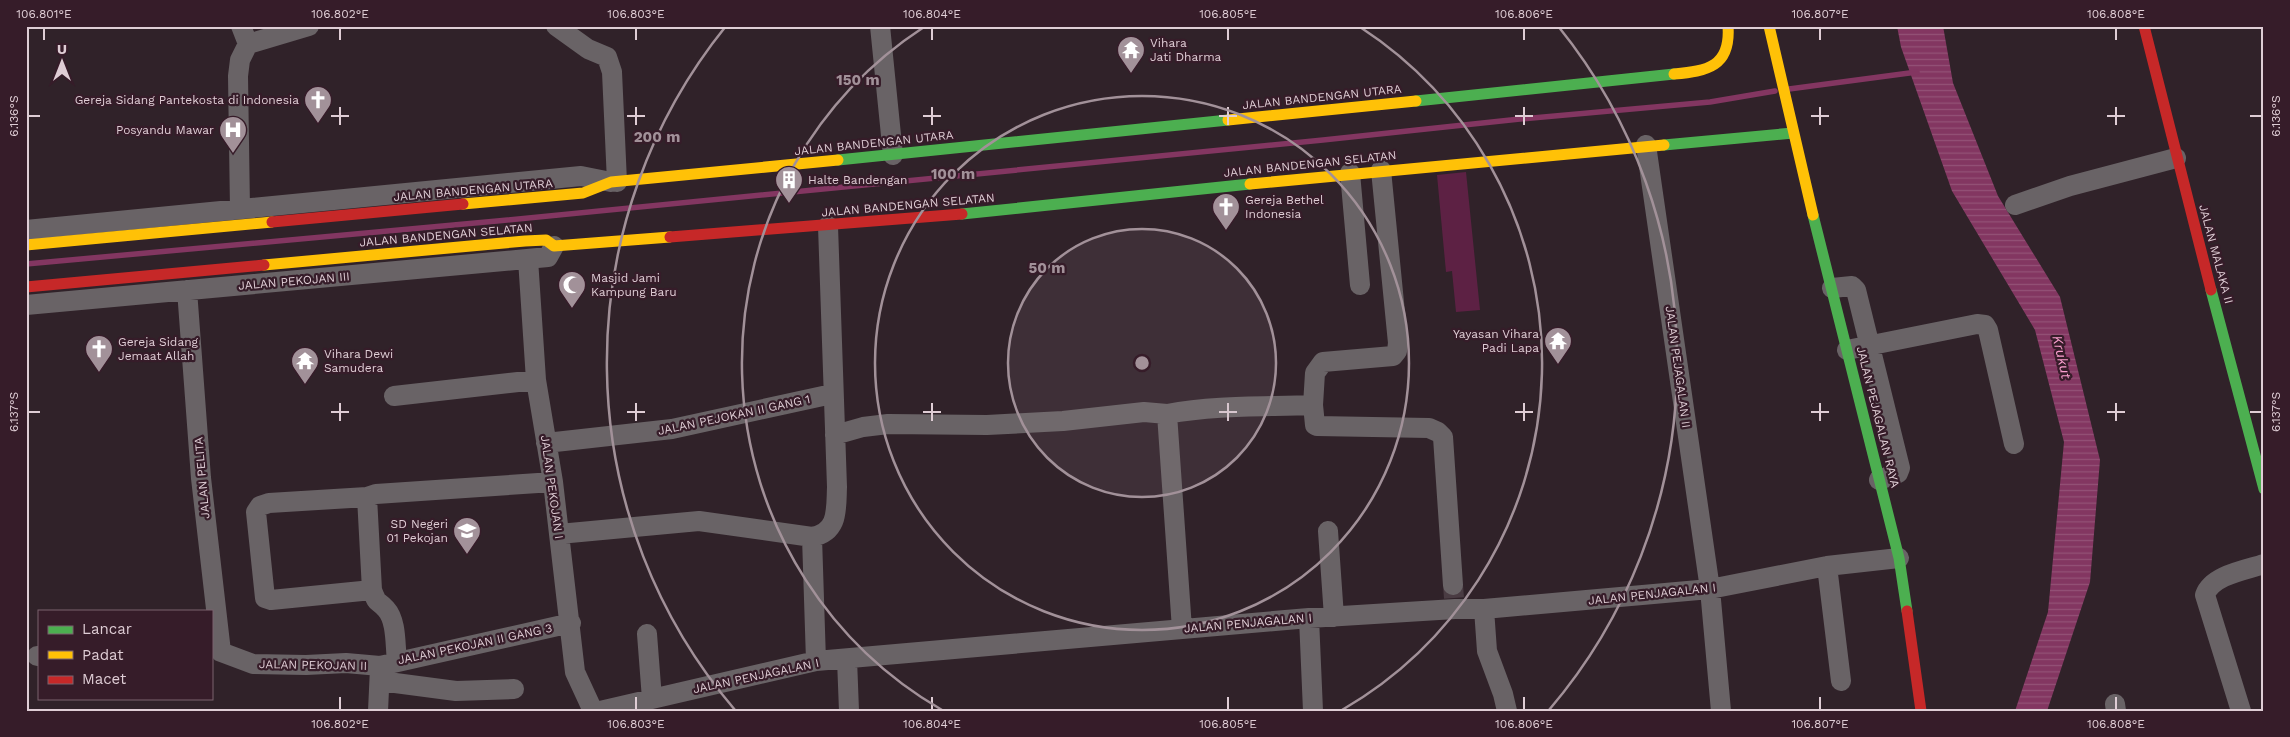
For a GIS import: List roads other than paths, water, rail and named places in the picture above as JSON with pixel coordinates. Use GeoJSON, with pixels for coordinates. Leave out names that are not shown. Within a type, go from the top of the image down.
{"type":"FeatureCollection","features":[{"type":"Feature","properties":{"kind":"main road","name":"JALAN BANDENGAN UTARA"},"geometry":{"type":"LineString","coordinates":[[26,245],[583,193],[614,182],[1703,71],[1722,59],[1729,44],[1728,26]]}},
{"type":"Feature","properties":{"kind":"main road","name":"JALAN MALAKA II"},"geometry":{"type":"LineString","coordinates":[[2144,26],[2176,158],[2264,489]]}},
{"type":"Feature","properties":{"kind":"main road","name":"JALAN PEJAGALAN RAYA"},"geometry":{"type":"LineString","coordinates":[[1771,29],[1793,133],[1899,558],[1920,711]]}},
{"type":"Feature","properties":{"kind":"main road","name":"JALAN BANDENGAN SELATAN"},"geometry":{"type":"LineString","coordinates":[[554,246],[903,220],[1350,173],[1793,133]]}},
{"type":"Feature","properties":{"kind":"main road","name":"JALAN BANDENGAN SELATAN"},"geometry":{"type":"LineString","coordinates":[[26,287],[527,250]]}},
{"type":"Feature","properties":{"kind":"street"},"geometry":{"type":"LineString","coordinates":[[240,210],[238,76],[244,35],[309,26]]}},
{"type":"Feature","properties":{"kind":"street"},"geometry":{"type":"LineString","coordinates":[[26,230],[581,176],[614,182],[612,72],[610,61],[607,57],[588,50],[556,26]]}},
{"type":"Feature","properties":{"kind":"street"},"geometry":{"type":"LineString","coordinates":[[586,26],[588,50]]}},
{"type":"Feature","properties":{"kind":"street"},"geometry":{"type":"LineString","coordinates":[[880,26],[893,155]]}},
{"type":"Feature","properties":{"kind":"street","name":"JALAN PEJAGALAN II"},"geometry":{"type":"LineString","coordinates":[[1646,145],[1710,589],[1722,711]]}},
{"type":"Feature","properties":{"kind":"street"},"geometry":{"type":"LineString","coordinates":[[2015,205],[2070,186],[2176,158]]}},
{"type":"Feature","properties":{"kind":"street"},"geometry":{"type":"LineString","coordinates":[[1381,170],[1398,343],[1397,351],[1393,356],[1386,358],[1323,362],[1318,366],[1315,373],[1313,405],[1315,425],[1429,428],[1438,432],[1442,437],[1454,597]]}},
{"type":"Feature","properties":{"kind":"street"},"geometry":{"type":"LineString","coordinates":[[1350,173],[1360,285]]}},
{"type":"Feature","properties":{"kind":"street"},"geometry":{"type":"LineString","coordinates":[[559,534],[699,522],[812,537],[822,535],[832,527],[835,514],[835,434],[832,394],[828,226]]}},
{"type":"Feature","properties":{"kind":"street","name":"JALAN PEKOJAN III"},"geometry":{"type":"LineString","coordinates":[[26,305],[187,290],[527,250],[548,257],[554,246]]}},
{"type":"Feature","properties":{"kind":"street","name":"JALAN PEKOJAN I"},"geometry":{"type":"LineString","coordinates":[[527,250],[536,380],[553,482],[576,672],[593,711]]}},
{"type":"Feature","properties":{"kind":"street"},"geometry":{"type":"LineString","coordinates":[[1832,288],[1852,286],[1856,290],[1900,468],[1898,473],[1893,476],[1879,480]]}},
{"type":"Feature","properties":{"kind":"street","name":"JALAN PELITA"},"geometry":{"type":"LineString","coordinates":[[187,290],[201,478],[221,655]]}},
{"type":"Feature","properties":{"kind":"street"},"geometry":{"type":"LineString","coordinates":[[1847,350],[1977,324],[1985,325],[1988,330],[2014,444]]}},
{"type":"Feature","properties":{"kind":"street"},"geometry":{"type":"LineString","coordinates":[[394,396],[536,380]]}},
{"type":"Feature","properties":{"kind":"street","name":"JALAN PEJOKAN II GANG 1"},"geometry":{"type":"LineString","coordinates":[[546,443],[672,430],[832,394]]}},
{"type":"Feature","properties":{"kind":"street"},"geometry":{"type":"LineString","coordinates":[[835,434],[863,427],[888,424],[987,425],[1063,421],[1144,412],[1167,414],[1215,406],[1313,405]]}},
{"type":"Feature","properties":{"kind":"street"},"geometry":{"type":"LineString","coordinates":[[1167,414],[1182,629]]}},
{"type":"Feature","properties":{"kind":"street"},"geometry":{"type":"LineString","coordinates":[[372,590],[265,598],[256,518],[257,509],[268,503],[553,482]]}},
{"type":"Feature","properties":{"kind":"street"},"geometry":{"type":"LineString","coordinates":[[367,497],[372,590],[377,603],[386,609],[392,621],[386,669],[456,691],[514,690]]}},
{"type":"Feature","properties":{"kind":"street"},"geometry":{"type":"LineString","coordinates":[[1328,531],[1334,617]]}},
{"type":"Feature","properties":{"kind":"street"},"geometry":{"type":"LineString","coordinates":[[812,537],[816,661]]}},
{"type":"Feature","properties":{"kind":"street","name":"JALAN PENJAGALAN I"},"geometry":{"type":"LineString","coordinates":[[600,711],[816,661],[1334,617],[1454,597],[1484,609],[1710,589],[1827,566],[1899,558]]}},
{"type":"Feature","properties":{"kind":"street"},"geometry":{"type":"LineString","coordinates":[[2241,711],[2205,594],[2207,587],[2218,580],[2264,564]]}},
{"type":"Feature","properties":{"kind":"street"},"geometry":{"type":"LineString","coordinates":[[1827,566],[1841,681]]}},
{"type":"Feature","properties":{"kind":"street"},"geometry":{"type":"LineString","coordinates":[[1484,609],[1487,651],[1504,694],[1507,711]]}},
{"type":"Feature","properties":{"kind":"street"},"geometry":{"type":"LineString","coordinates":[[1309,618],[1314,711]]}},
{"type":"Feature","properties":{"kind":"street","name":"JALAN PEKOJAN II GANG 3"},"geometry":{"type":"LineString","coordinates":[[386,669],[571,623]]}},
{"type":"Feature","properties":{"kind":"street"},"geometry":{"type":"LineString","coordinates":[[646,634],[652,699]]}},
{"type":"Feature","properties":{"kind":"street","name":"JALAN PEKOJAN II"},"geometry":{"type":"LineString","coordinates":[[221,655],[252,664],[306,665],[346,662],[386,669],[378,711]]}},
{"type":"Feature","properties":{"kind":"street"},"geometry":{"type":"LineString","coordinates":[[847,659],[849,711]]}},
{"type":"Feature","properties":{"kind":"water","name":"Krukut"},"geometry":{"type":"Polygon","coordinates":[[[1897,26],[1943,26],[1953,83],[1998,196],[2060,297],[2100,460],[2090,582],[2047,711],[2015,711],[2048,612],[2064,442],[2035,330],[1952,191],[1901,47],[1897,26]]]}},
{"type":"Feature","properties":{"kind":"waterway"},"geometry":{"type":"LineString","coordinates":[[1789,89],[1917,72]]}},
{"type":"Feature","properties":{"kind":"waterway"},"geometry":{"type":"LineString","coordinates":[[26,264],[497,221],[1520,119],[1710,102],[1775,91]]}},
{"type":"Feature","properties":{"kind":"tunnel"},"geometry":{"type":"LineString","coordinates":[[1453,585],[1454,598]]}},
{"type":"Feature","properties":{"kind":"place","name":"Vihara Jati Dharma"},"geometry":{"type":"Point","coordinates":[1131,74]}},
{"type":"Feature","properties":{"kind":"place","name":"Gereja Sidang Pantekosta di Indonesia"},"geometry":{"type":"Point","coordinates":[318,124]}},
{"type":"Feature","properties":{"kind":"place","name":"Posyandu Mawar"},"geometry":{"type":"Point","coordinates":[233,154]}},
{"type":"Feature","properties":{"kind":"place","name":"Halte Bandengan"},"geometry":{"type":"Point","coordinates":[789,204]}},
{"type":"Feature","properties":{"kind":"place","name":"Gereja Bethel Indonesia"},"geometry":{"type":"Point","coordinates":[1226,231]}},
{"type":"Feature","properties":{"kind":"place","name":"Masjid Jami Kampung Baru"},"geometry":{"type":"Point","coordinates":[572,309]}},
{"type":"Feature","properties":{"kind":"place","name":"Yayasan Vihara Padi Lapa"},"geometry":{"type":"Point","coordinates":[1558,365]}},
{"type":"Feature","properties":{"kind":"place","name":"Gereja Sidang Jemaat Allah"},"geometry":{"type":"Point","coordinates":[99,373]}},
{"type":"Feature","properties":{"kind":"place","name":"Vihara Dewi Samudera"},"geometry":{"type":"Point","coordinates":[305,385]}},
{"type":"Feature","properties":{"kind":"place","name":"SD Negeri 01 Pekojan"},"geometry":{"type":"Point","coordinates":[467,555]}}]}
